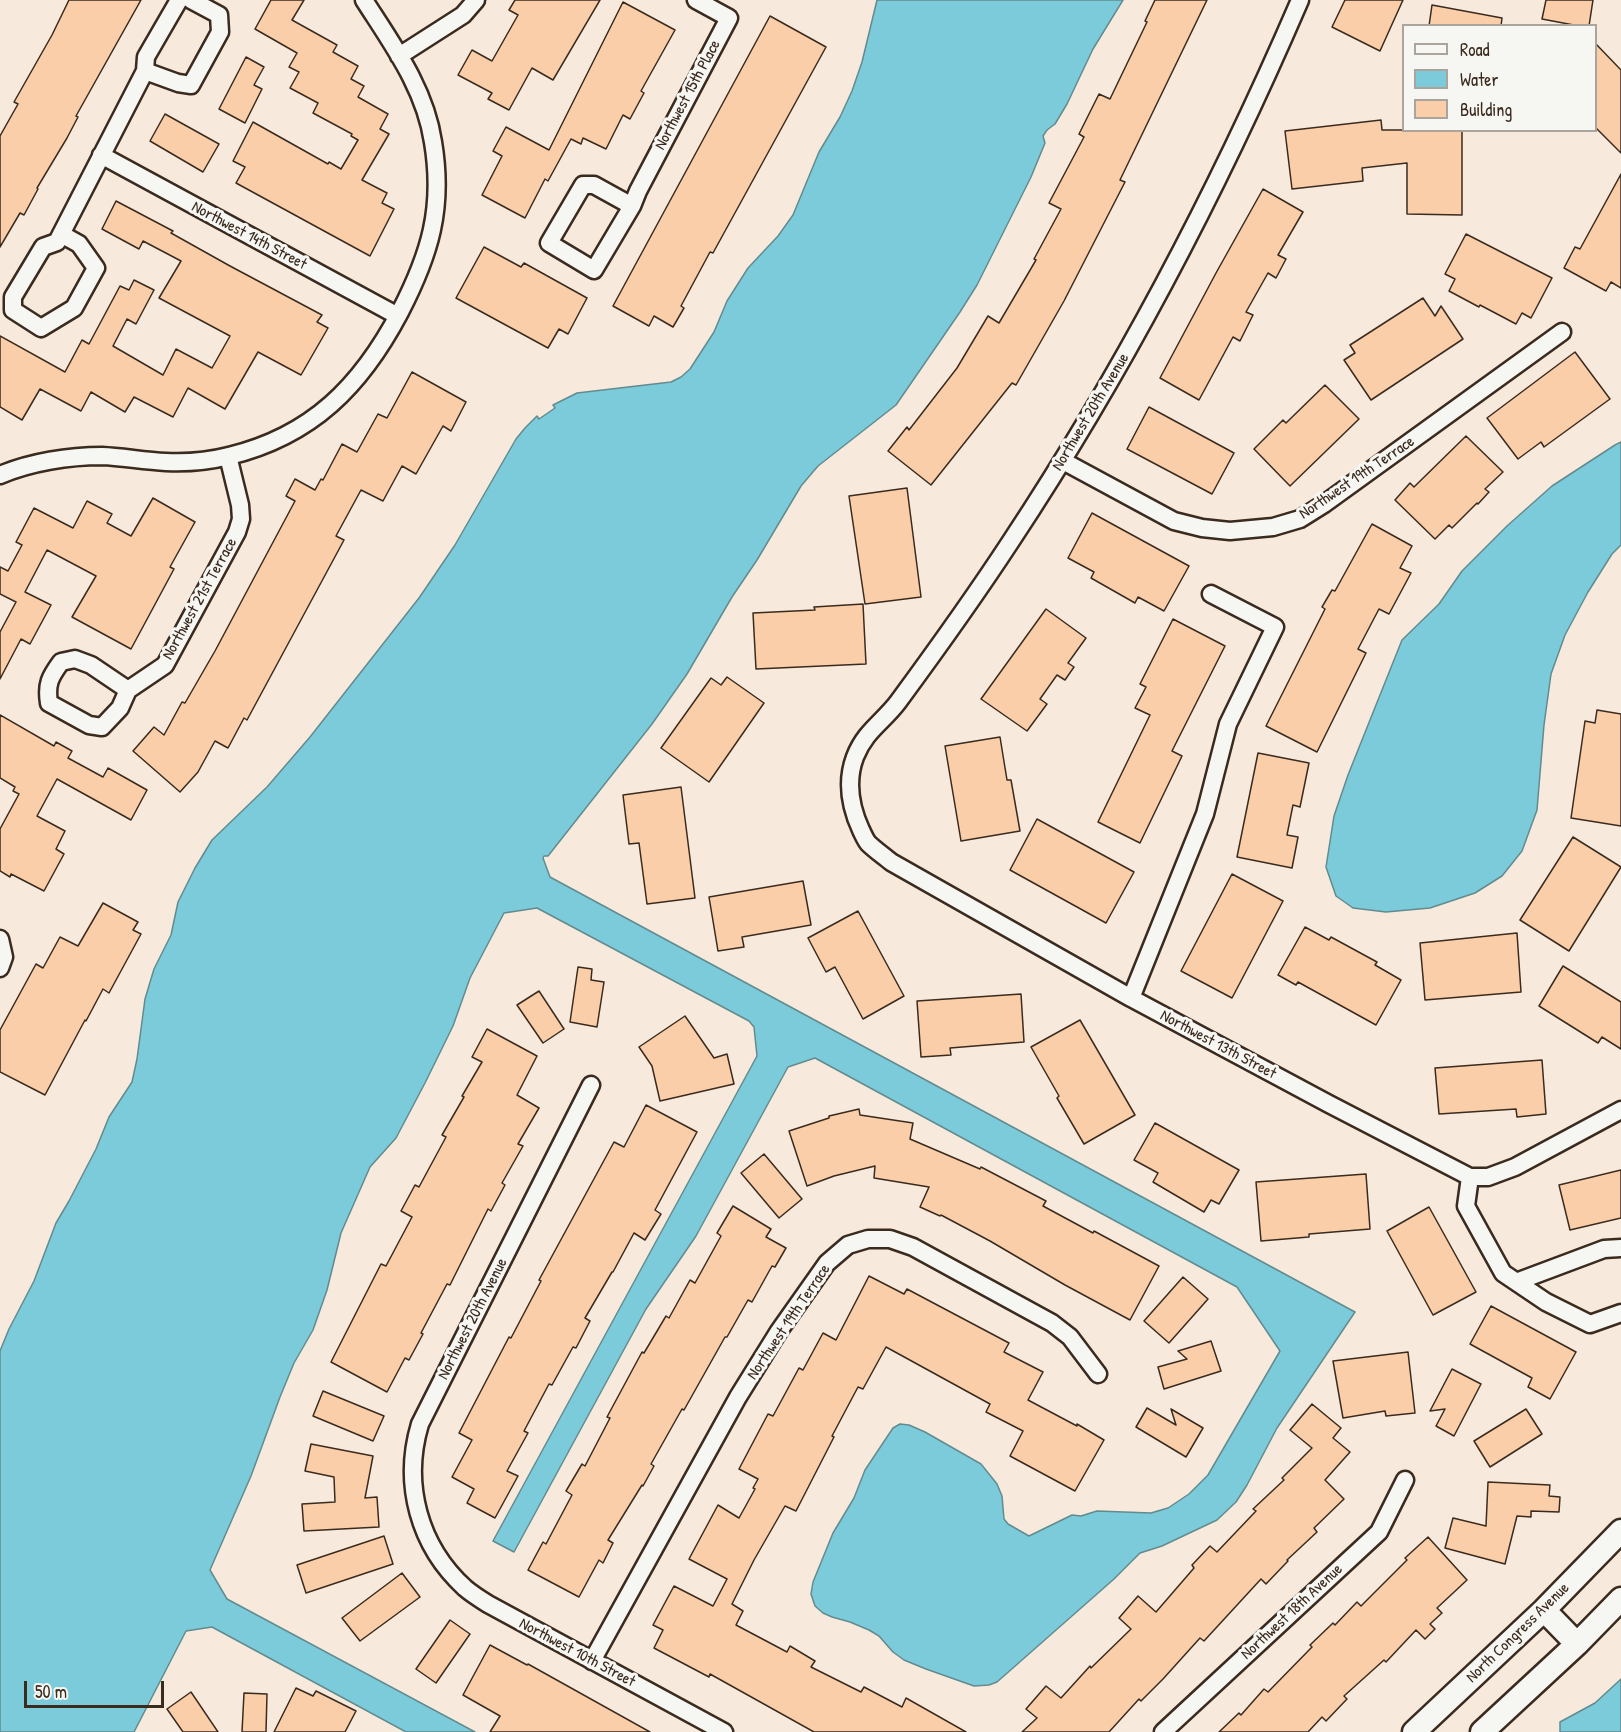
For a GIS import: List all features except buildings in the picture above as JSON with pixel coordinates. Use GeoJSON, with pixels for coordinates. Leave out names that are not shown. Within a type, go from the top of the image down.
{"type":"FeatureCollection","features":[{"type":"Feature","properties":{"kind":"main road","name":"North Congress Avenue"},"geometry":{"type":"LineString","coordinates":[[1414,1732],[1544,1610],[1621,1531]]}},
{"type":"Feature","properties":{"kind":"main road"},"geometry":{"type":"LineString","coordinates":[[1482,1732],[1577,1644],[1621,1599]]}},
{"type":"Feature","properties":{"kind":"main road"},"geometry":{"type":"LineString","coordinates":[[1544,1610],[1577,1644]]}},
{"type":"Feature","properties":{"kind":"street"},"geometry":{"type":"LineString","coordinates":[[60,234],[79,244],[96,268],[74,308],[42,328],[13,310],[13,297],[43,247],[57,242],[60,234],[145,71],[146,57],[179,0]]}},
{"type":"Feature","properties":{"kind":"street"},"geometry":{"type":"LineString","coordinates":[[145,71],[178,83],[191,85],[220,32],[219,15],[191,0]]}},
{"type":"Feature","properties":{"kind":"street"},"geometry":{"type":"LineString","coordinates":[[0,475],[36,464],[69,458],[102,456],[168,462],[201,461],[228,456],[270,442],[317,416],[342,395],[364,371],[382,344],[416,281],[432,235],[437,172],[433,140],[425,109],[413,79],[364,0]]}},
{"type":"Feature","properties":{"kind":"street"},"geometry":{"type":"LineString","coordinates":[[399,56],[462,15],[476,0]]}},
{"type":"Feature","properties":{"kind":"street","name":"Northwest 15th Place"},"geometry":{"type":"LineString","coordinates":[[632,206],[594,185],[583,185],[549,243],[594,270],[632,206],[729,18],[696,0]]}},
{"type":"Feature","properties":{"kind":"street","name":"Northwest 20th Avenue"},"geometry":{"type":"LineString","coordinates":[[850,800],[851,773],[860,745],[878,722],[890,712],[1011,542],[1063,461],[1137,335],[1194,228],[1267,78],[1300,0]]}},
{"type":"Feature","properties":{"kind":"street","name":"Northwest 14th Street"},"geometry":{"type":"LineString","coordinates":[[101,155],[398,316]]}},
{"type":"Feature","properties":{"kind":"street","name":"Northwest 19th Terrace"},"geometry":{"type":"LineString","coordinates":[[1063,461],[1174,521],[1202,528],[1230,531],[1273,527],[1300,519],[1324,504],[1562,332]]}},
{"type":"Feature","properties":{"kind":"street","name":"Northwest 21st Terrace"},"geometry":{"type":"LineString","coordinates":[[128,690],[91,665],[75,659],[61,662],[50,677],[47,691],[48,703],[89,725],[102,727],[120,708],[128,690],[165,665],[237,532],[241,519],[240,505],[228,456]]}},
{"type":"Feature","properties":{"kind":"street"},"geometry":{"type":"LineString","coordinates":[[1131,998],[1205,814],[1228,724],[1275,627],[1211,594]]}},
{"type":"Feature","properties":{"kind":"street","name":"Northwest 13th Street"},"geometry":{"type":"LineString","coordinates":[[850,800],[867,842],[891,862],[1131,998],[1470,1177]]}},
{"type":"Feature","properties":{"kind":"street"},"geometry":{"type":"LineString","coordinates":[[0,939],[4,957],[0,968]]}},
{"type":"Feature","properties":{"kind":"street","name":"Northwest 20th Avenue"},"geometry":{"type":"LineString","coordinates":[[440,1560],[427,1538],[418,1514],[413,1489],[412,1463],[420,1424],[591,1085]]}},
{"type":"Feature","properties":{"kind":"street"},"geometry":{"type":"LineString","coordinates":[[1621,1110],[1515,1167],[1488,1177],[1470,1177],[1466,1206],[1503,1273],[1516,1282],[1546,1302],[1590,1324],[1621,1312]]}},
{"type":"Feature","properties":{"kind":"street","name":"Northwest 19th Terrace"},"geometry":{"type":"LineString","coordinates":[[592,1661],[738,1396],[827,1263],[848,1245],[868,1239],[890,1239],[913,1246],[1052,1323],[1070,1337],[1098,1374]]}},
{"type":"Feature","properties":{"kind":"street"},"geometry":{"type":"LineString","coordinates":[[1516,1282],[1604,1249],[1621,1248]]}},
{"type":"Feature","properties":{"kind":"street","name":"Northwest 18th Avenue"},"geometry":{"type":"LineString","coordinates":[[1162,1732],[1379,1532],[1405,1480]]}},
{"type":"Feature","properties":{"kind":"street","name":"Northwest 10th Street"},"geometry":{"type":"LineString","coordinates":[[440,1560],[466,1589],[488,1604],[724,1732]]}},
{"type":"Feature","properties":{"kind":"water"},"geometry":{"type":"Polygon","coordinates":[[[877,0],[1123,0],[1093,49],[1067,104],[1055,124],[1043,136],[1045,143],[1031,177],[977,285],[960,312],[896,405],[818,466],[801,486],[687,674],[652,724],[548,856],[543,858],[550,877],[1355,1312],[1277,1428],[1236,1502],[1217,1520],[1162,1546],[1140,1553],[1114,1579],[997,1682],[974,1686],[904,1660],[893,1652],[879,1636],[869,1630],[823,1613],[815,1606],[811,1594],[813,1582],[833,1533],[854,1498],[865,1470],[893,1428],[900,1424],[909,1425],[981,1464],[997,1484],[1002,1496],[1004,1519],[1008,1524],[1029,1536],[1072,1515],[1081,1516],[1097,1511],[1151,1513],[1168,1508],[1189,1494],[1208,1475],[1280,1351],[1237,1287],[815,1058],[788,1067],[696,1236],[646,1309],[514,1552],[493,1541],[757,1056],[754,1027],[749,1021],[537,908],[504,913],[470,978],[453,1026],[396,1138],[370,1167],[341,1233],[327,1290],[313,1330],[294,1363],[251,1476],[210,1570],[227,1599],[475,1732],[406,1732],[212,1627],[186,1631],[134,1732],[0,1732],[0,1351],[34,1281],[56,1223],[96,1149],[109,1117],[132,1082],[145,999],[154,969],[171,935],[178,902],[195,868],[212,840],[267,787],[310,737],[419,598],[455,545],[516,439],[525,428],[537,416],[539,419],[555,408],[553,405],[577,393],[671,382],[690,369],[714,332],[727,301],[748,268],[778,236],[793,215],[819,152],[840,117],[852,91],[862,62],[877,0]]]}},
{"type":"Feature","properties":{"kind":"water"},"geometry":{"type":"Polygon","coordinates":[[[1621,442],[1621,545],[1612,554],[1588,592],[1565,635],[1551,674],[1537,810],[1522,851],[1502,876],[1475,893],[1430,908],[1386,912],[1353,908],[1336,896],[1326,867],[1334,816],[1402,640],[1439,604],[1462,571],[1507,526],[1552,486],[1621,442]]]}},
{"type":"Feature","properties":{"kind":"water"},"geometry":{"type":"Polygon","coordinates":[[[1621,1679],[1621,1732],[1560,1732],[1560,1722],[1595,1703],[1621,1679]]]}}]}
